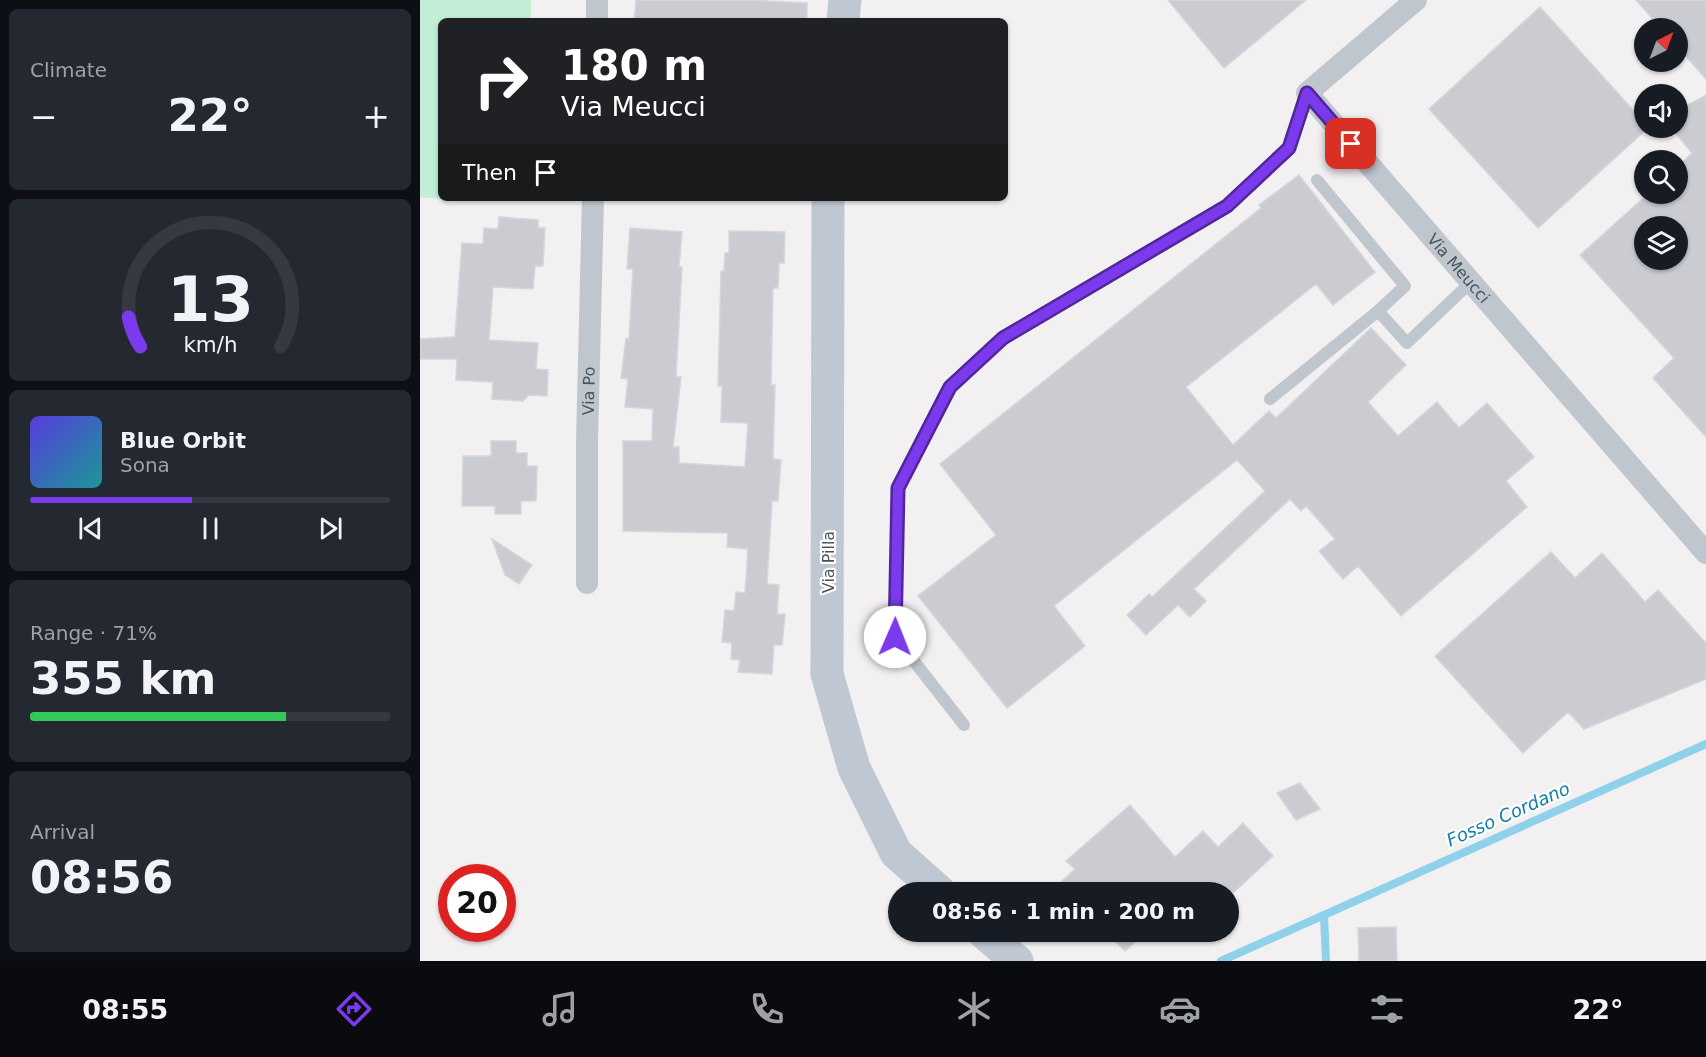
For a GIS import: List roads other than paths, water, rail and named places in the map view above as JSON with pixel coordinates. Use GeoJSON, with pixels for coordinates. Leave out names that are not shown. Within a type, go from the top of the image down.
{"type":"FeatureCollection","features":[{"type":"Feature","properties":{"kind":"main road"},"geometry":{"type":"LineString","coordinates":[[843,18],[845,0]]}},
{"type":"Feature","properties":{"kind":"main road","name":"Via Pilla"},"geometry":{"type":"LineString","coordinates":[[828,201],[827,674],[854,768],[896,854],[928,882]]}},
{"type":"Feature","properties":{"kind":"main road"},"geometry":{"type":"LineString","coordinates":[[995,942],[1017,961]]}},
{"type":"Feature","properties":{"kind":"street"},"geometry":{"type":"LineString","coordinates":[[597,0],[597,18]]}},
{"type":"Feature","properties":{"kind":"street"},"geometry":{"type":"LineString","coordinates":[[1307,93],[1416,0]]}},
{"type":"Feature","properties":{"kind":"street","name":"Via Meucci"},"geometry":{"type":"LineString","coordinates":[[1307,93],[1706,553]]}},
{"type":"Feature","properties":{"kind":"street","name":"Via Po"},"geometry":{"type":"LineString","coordinates":[[587,583],[587,442],[593,201]]}},
{"type":"Feature","properties":{"kind":"lane"},"geometry":{"type":"LineString","coordinates":[[964,724],[895,637],[898,488],[950,387],[1003,338],[1227,206],[1289,148],[1307,93]]}},
{"type":"Feature","properties":{"kind":"lane"},"geometry":{"type":"LineString","coordinates":[[1270,399],[1405,286],[1317,180]]}},
{"type":"Feature","properties":{"kind":"lane"},"geometry":{"type":"LineString","coordinates":[[1378,310],[1407,343],[1471,282]]}},
{"type":"Feature","properties":{"kind":"waterway","name":"Fosso Cordano"},"geometry":{"type":"LineString","coordinates":[[1324,915],[1706,744]]}},
{"type":"Feature","properties":{"kind":"waterway"},"geometry":{"type":"LineString","coordinates":[[1221,961],[1324,915],[1326,961]]}}]}
